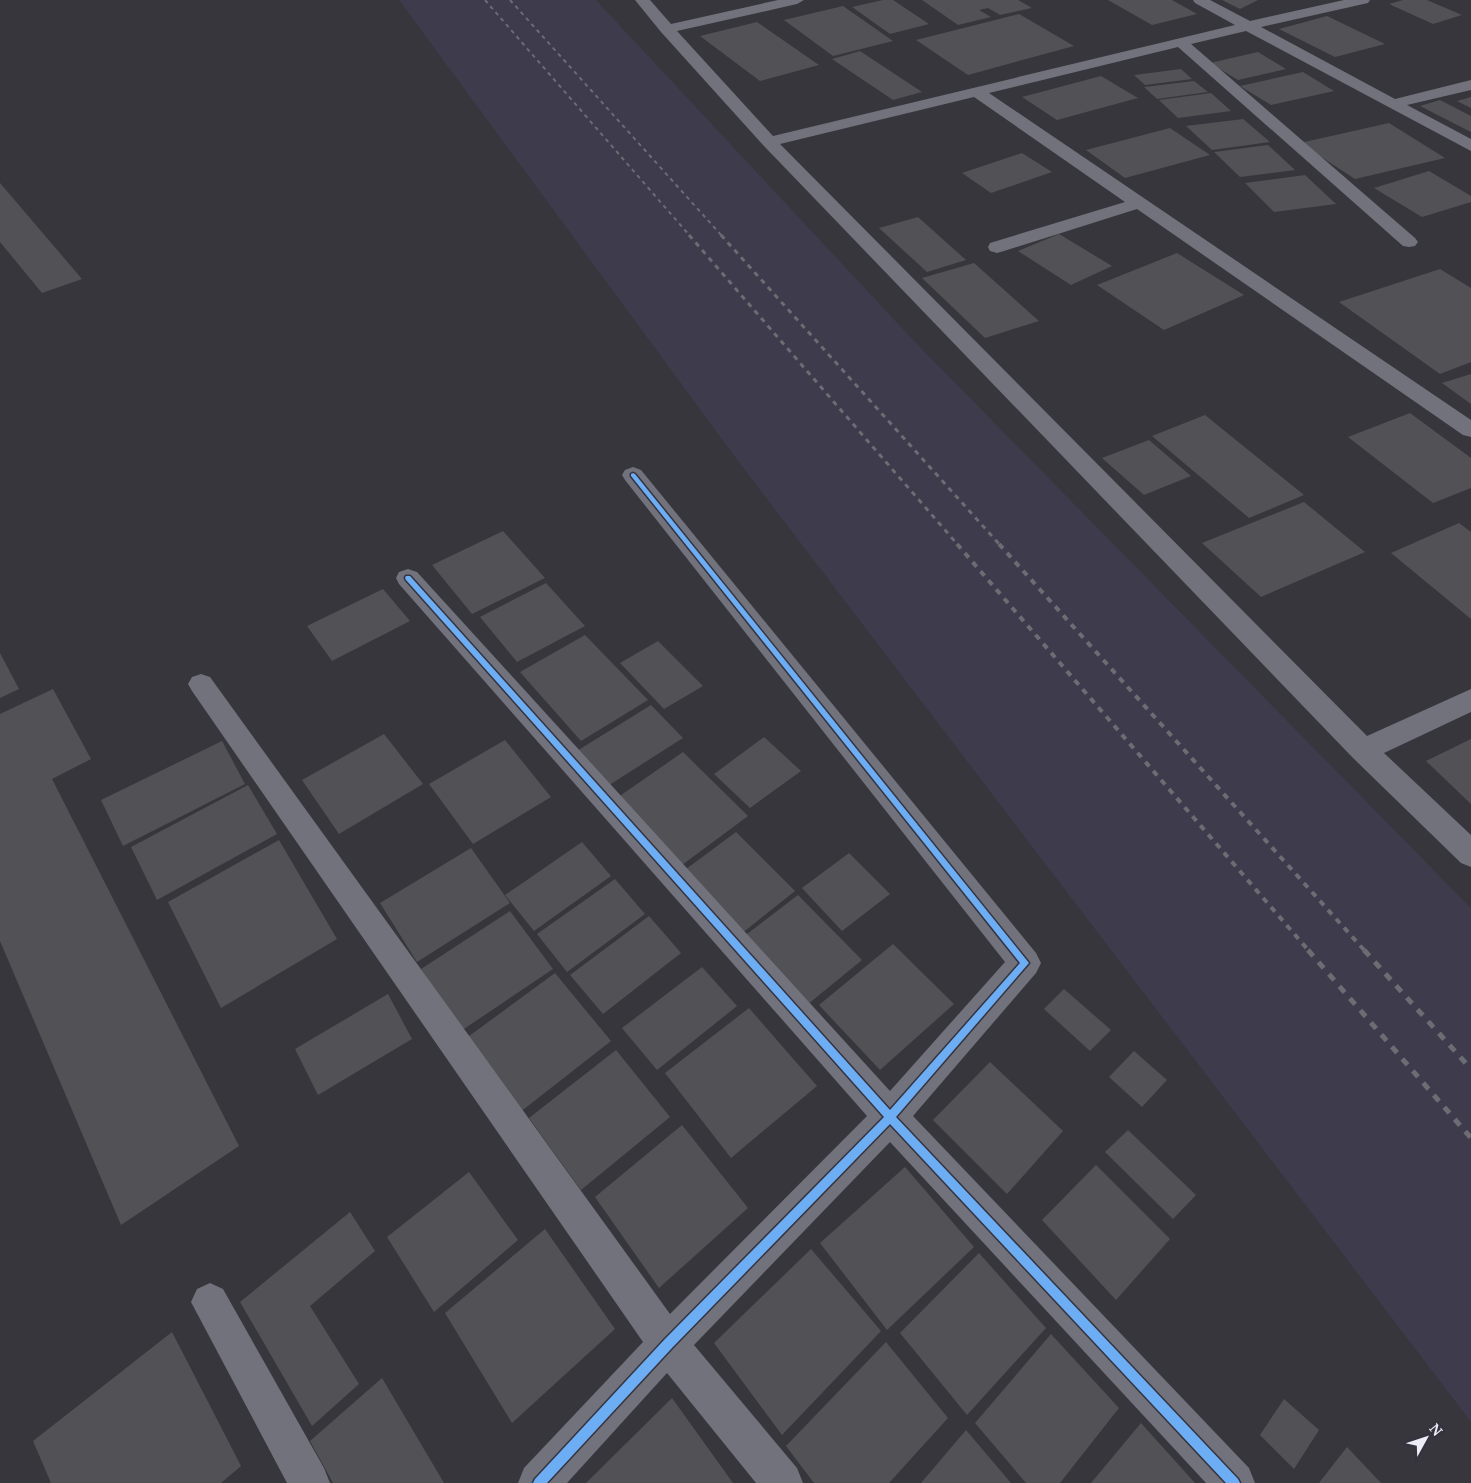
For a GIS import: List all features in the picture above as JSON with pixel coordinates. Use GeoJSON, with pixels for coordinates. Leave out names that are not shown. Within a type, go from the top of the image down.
{"type":"FeatureCollection","features":[{"type":"Feature","properties":{"kind":"street"},"geometry":{"type":"LineString","coordinates":[[642,0],[666,29],[770,142],[1363,750],[1471,854]]}},
{"type":"Feature","properties":{"kind":"street"},"geometry":{"type":"LineString","coordinates":[[666,29],[797,0]]}},
{"type":"Feature","properties":{"kind":"street"},"geometry":{"type":"LineString","coordinates":[[1200,0],[1471,146]]}},
{"type":"Feature","properties":{"kind":"street"},"geometry":{"type":"LineString","coordinates":[[770,142],[1180,42],[1363,0]]}},
{"type":"Feature","properties":{"kind":"street"},"geometry":{"type":"LineString","coordinates":[[1180,42],[1409,242]]}},
{"type":"Feature","properties":{"kind":"street"},"geometry":{"type":"LineString","coordinates":[[1394,104],[1471,85]]}},
{"type":"Feature","properties":{"kind":"street"},"geometry":{"type":"LineString","coordinates":[[977,92],[1471,430]]}},
{"type":"Feature","properties":{"kind":"street"},"geometry":{"type":"LineString","coordinates":[[998,248],[1139,203]]}},
{"type":"Feature","properties":{"kind":"street"},"geometry":{"type":"LineString","coordinates":[[539,1483],[668,1344],[890,1117],[1025,963],[633,475]]}},
{"type":"Feature","properties":{"kind":"street"},"geometry":{"type":"LineString","coordinates":[[408,578],[890,1117],[1234,1483]]}},
{"type":"Feature","properties":{"kind":"street"},"geometry":{"type":"LineString","coordinates":[[201,684],[668,1344],[782,1483]]}},
{"type":"Feature","properties":{"kind":"street"},"geometry":{"type":"LineString","coordinates":[[1363,750],[1471,700]]}},
{"type":"Feature","properties":{"kind":"street"},"geometry":{"type":"LineString","coordinates":[[210,1302],[309,1483]]}},
{"type":"Feature","properties":{"kind":"shaded area"},"geometry":{"type":"Polygon","coordinates":[[[399,0],[596,0],[916,343],[1471,908],[1471,1422],[738,461],[399,0]]]}},
{"type":"Feature","properties":{"kind":"building"},"geometry":{"type":"Polygon","coordinates":[[[883,0],[893,0],[929,24],[890,34],[852,7],[883,0]]]}},
{"type":"Feature","properties":{"kind":"building"},"geometry":{"type":"Polygon","coordinates":[[[922,0],[1018,0],[1032,8],[1000,15],[988,8],[979,10],[991,17],[958,25],[922,0]]]}},
{"type":"Feature","properties":{"kind":"building"},"geometry":{"type":"Polygon","coordinates":[[[1108,0],[1172,0],[1197,14],[1152,25],[1108,0]]]}},
{"type":"Feature","properties":{"kind":"building"},"geometry":{"type":"Polygon","coordinates":[[[1222,0],[1258,0],[1240,9],[1222,0]]]}},
{"type":"Feature","properties":{"kind":"building"},"geometry":{"type":"Polygon","coordinates":[[[1403,0],[1427,0],[1462,15],[1433,24],[1389,4],[1403,0]]]}},
{"type":"Feature","properties":{"kind":"building"},"geometry":{"type":"Polygon","coordinates":[[[843,6],[893,41],[833,56],[784,20],[843,6]]]}},
{"type":"Feature","properties":{"kind":"building"},"geometry":{"type":"Polygon","coordinates":[[[1019,14],[1074,46],[968,75],[916,40],[1019,14]]]}},
{"type":"Feature","properties":{"kind":"building"},"geometry":{"type":"Polygon","coordinates":[[[1327,16],[1385,44],[1335,57],[1279,29],[1327,16]]]}},
{"type":"Feature","properties":{"kind":"building"},"geometry":{"type":"Polygon","coordinates":[[[757,22],[819,65],[760,81],[700,36],[757,22]]]}},
{"type":"Feature","properties":{"kind":"building"},"geometry":{"type":"Polygon","coordinates":[[[860,51],[922,92],[893,100],[832,59],[860,51]]]}},
{"type":"Feature","properties":{"kind":"building"},"geometry":{"type":"Polygon","coordinates":[[[1258,52],[1286,69],[1238,80],[1210,63],[1258,52]]]}},
{"type":"Feature","properties":{"kind":"building"},"geometry":{"type":"Polygon","coordinates":[[[1181,69],[1192,79],[1145,85],[1134,75],[1181,69]]]}},
{"type":"Feature","properties":{"kind":"building"},"geometry":{"type":"Polygon","coordinates":[[[1303,72],[1334,91],[1271,105],[1240,86],[1303,72]]]}},
{"type":"Feature","properties":{"kind":"building"},"geometry":{"type":"Polygon","coordinates":[[[1101,76],[1138,98],[1057,120],[1022,97],[1101,76]]]}},
{"type":"Feature","properties":{"kind":"building"},"geometry":{"type":"Polygon","coordinates":[[[1194,81],[1208,92],[1157,99],[1144,87],[1194,81]]]}},
{"type":"Feature","properties":{"kind":"building"},"geometry":{"type":"Polygon","coordinates":[[[1211,93],[1231,111],[1178,118],[1159,100],[1211,93]]]}},
{"type":"Feature","properties":{"kind":"building"},"geometry":{"type":"Polygon","coordinates":[[[1471,97],[1471,108],[1457,101],[1471,97]]]}},
{"type":"Feature","properties":{"kind":"building"},"geometry":{"type":"Polygon","coordinates":[[[1440,100],[1471,116],[1471,132],[1420,106],[1440,100]]]}},
{"type":"Feature","properties":{"kind":"building"},"geometry":{"type":"Polygon","coordinates":[[[1243,119],[1270,142],[1212,150],[1186,126],[1243,119]]]}},
{"type":"Feature","properties":{"kind":"building"},"geometry":{"type":"Polygon","coordinates":[[[1389,123],[1445,158],[1355,179],[1300,143],[1389,123]]]}},
{"type":"Feature","properties":{"kind":"building"},"geometry":{"type":"Polygon","coordinates":[[[1170,128],[1210,155],[1125,178],[1086,150],[1170,128]]]}},
{"type":"Feature","properties":{"kind":"building"},"geometry":{"type":"Polygon","coordinates":[[[1268,145],[1295,170],[1240,177],[1214,152],[1268,145]]]}},
{"type":"Feature","properties":{"kind":"building"},"geometry":{"type":"Polygon","coordinates":[[[1022,153],[1052,172],[991,193],[962,173],[1022,153]]]}},
{"type":"Feature","properties":{"kind":"building"},"geometry":{"type":"Polygon","coordinates":[[[1429,171],[1471,196],[1471,202],[1422,217],[1374,188],[1429,171]]]}},
{"type":"Feature","properties":{"kind":"building"},"geometry":{"type":"Polygon","coordinates":[[[1305,175],[1336,204],[1274,212],[1245,183],[1305,175]]]}},
{"type":"Feature","properties":{"kind":"building"},"geometry":{"type":"Polygon","coordinates":[[[0,183],[82,279],[42,293],[0,242],[0,183]]]}},
{"type":"Feature","properties":{"kind":"building"},"geometry":{"type":"Polygon","coordinates":[[[918,217],[966,260],[927,272],[879,228],[918,217]]]}},
{"type":"Feature","properties":{"kind":"building"},"geometry":{"type":"Polygon","coordinates":[[[1059,234],[1112,266],[1071,285],[1018,251],[1059,234]]]}},
{"type":"Feature","properties":{"kind":"building"},"geometry":{"type":"Polygon","coordinates":[[[1177,253],[1244,295],[1164,330],[1097,285],[1177,253]]]}},
{"type":"Feature","properties":{"kind":"building"},"geometry":{"type":"Polygon","coordinates":[[[974,263],[1039,321],[985,338],[922,278],[974,263]]]}},
{"type":"Feature","properties":{"kind":"building"},"geometry":{"type":"Polygon","coordinates":[[[1440,269],[1471,288],[1471,362],[1440,374],[1339,302],[1440,269]]]}},
{"type":"Feature","properties":{"kind":"building"},"geometry":{"type":"Polygon","coordinates":[[[1471,374],[1471,404],[1442,383],[1471,374]]]}},
{"type":"Feature","properties":{"kind":"building"},"geometry":{"type":"Polygon","coordinates":[[[1410,413],[1471,458],[1471,488],[1433,503],[1348,437],[1410,413]]]}},
{"type":"Feature","properties":{"kind":"building"},"geometry":{"type":"Polygon","coordinates":[[[1205,415],[1304,495],[1249,518],[1152,436],[1205,415]]]}},
{"type":"Feature","properties":{"kind":"building"},"geometry":{"type":"Polygon","coordinates":[[[1149,440],[1191,476],[1144,495],[1102,458],[1149,440]]]}},
{"type":"Feature","properties":{"kind":"building"},"geometry":{"type":"Polygon","coordinates":[[[1304,502],[1365,552],[1261,597],[1202,543],[1304,502]]]}},
{"type":"Feature","properties":{"kind":"building"},"geometry":{"type":"Polygon","coordinates":[[[1459,523],[1471,532],[1471,619],[1391,553],[1459,523]]]}},
{"type":"Feature","properties":{"kind":"building"},"geometry":{"type":"Polygon","coordinates":[[[503,531],[545,578],[472,614],[432,565],[503,531]]]}},
{"type":"Feature","properties":{"kind":"building"},"geometry":{"type":"Polygon","coordinates":[[[546,583],[585,626],[517,662],[480,617],[546,583]]]}},
{"type":"Feature","properties":{"kind":"building"},"geometry":{"type":"Polygon","coordinates":[[[383,589],[410,621],[332,661],[307,626],[383,589]]]}},
{"type":"Feature","properties":{"kind":"building"},"geometry":{"type":"Polygon","coordinates":[[[585,635],[648,700],[581,741],[520,672],[585,635]]]}},
{"type":"Feature","properties":{"kind":"building"},"geometry":{"type":"Polygon","coordinates":[[[658,641],[703,686],[664,709],[620,663],[658,641]]]}},
{"type":"Feature","properties":{"kind":"building"},"geometry":{"type":"Polygon","coordinates":[[[0,653],[19,689],[0,698],[0,653]]]}},
{"type":"Feature","properties":{"kind":"building"},"geometry":{"type":"Polygon","coordinates":[[[53,689],[91,759],[52,779],[239,1146],[121,1225],[0,941],[0,714],[53,689]]]}},
{"type":"Feature","properties":{"kind":"building"},"geometry":{"type":"Polygon","coordinates":[[[651,705],[683,738],[603,789],[572,754],[651,705]]]}},
{"type":"Feature","properties":{"kind":"building"},"geometry":{"type":"Polygon","coordinates":[[[384,734],[423,784],[339,834],[302,780],[384,734]]]}},
{"type":"Feature","properties":{"kind":"building"},"geometry":{"type":"Polygon","coordinates":[[[764,737],[801,771],[750,808],[714,774],[764,737]]]}},
{"type":"Feature","properties":{"kind":"building"},"geometry":{"type":"Polygon","coordinates":[[[1471,739],[1471,804],[1426,761],[1471,739]]]}},
{"type":"Feature","properties":{"kind":"building"},"geometry":{"type":"Polygon","coordinates":[[[505,740],[551,797],[473,844],[429,784],[505,740]]]}},
{"type":"Feature","properties":{"kind":"building"},"geometry":{"type":"Polygon","coordinates":[[[222,741],[245,784],[123,846],[101,800],[222,741]]]}},
{"type":"Feature","properties":{"kind":"building"},"geometry":{"type":"Polygon","coordinates":[[[683,752],[748,816],[678,868],[614,800],[683,752]]]}},
{"type":"Feature","properties":{"kind":"building"},"geometry":{"type":"Polygon","coordinates":[[[248,785],[277,834],[157,900],[131,847],[248,785]]]}},
{"type":"Feature","properties":{"kind":"building"},"geometry":{"type":"Polygon","coordinates":[[[736,832],[795,891],[741,934],[682,872],[736,832]]]}},
{"type":"Feature","properties":{"kind":"building"},"geometry":{"type":"Polygon","coordinates":[[[279,840],[337,939],[221,1008],[168,902],[279,840]]]}},
{"type":"Feature","properties":{"kind":"building"},"geometry":{"type":"Polygon","coordinates":[[[582,842],[611,876],[534,931],[505,895],[582,842]]]}},
{"type":"Feature","properties":{"kind":"building"},"geometry":{"type":"Polygon","coordinates":[[[471,848],[510,903],[417,962],[380,903],[471,848]]]}},
{"type":"Feature","properties":{"kind":"building"},"geometry":{"type":"Polygon","coordinates":[[[849,853],[890,894],[842,931],[802,888],[849,853]]]}},
{"type":"Feature","properties":{"kind":"building"},"geometry":{"type":"Polygon","coordinates":[[[615,879],[645,914],[567,972],[537,934],[615,879]]]}},
{"type":"Feature","properties":{"kind":"building"},"geometry":{"type":"Polygon","coordinates":[[[798,895],[862,960],[807,1005],[743,937],[798,895]]]}},
{"type":"Feature","properties":{"kind":"building"},"geometry":{"type":"Polygon","coordinates":[[[510,911],[553,969],[461,1031],[421,969],[510,911]]]}},
{"type":"Feature","properties":{"kind":"building"},"geometry":{"type":"Polygon","coordinates":[[[649,916],[681,953],[603,1014],[570,975],[649,916]]]}},
{"type":"Feature","properties":{"kind":"building"},"geometry":{"type":"Polygon","coordinates":[[[893,944],[954,1004],[880,1070],[819,1005],[893,944]]]}},
{"type":"Feature","properties":{"kind":"building"},"geometry":{"type":"Polygon","coordinates":[[[702,967],[737,1006],[657,1070],[622,1028],[702,967]]]}},
{"type":"Feature","properties":{"kind":"building"},"geometry":{"type":"Polygon","coordinates":[[[555,973],[611,1041],[519,1113],[465,1039],[555,973]]]}},
{"type":"Feature","properties":{"kind":"building"},"geometry":{"type":"Polygon","coordinates":[[[1064,989],[1111,1030],[1090,1051],[1044,1009],[1064,989]]]}},
{"type":"Feature","properties":{"kind":"building"},"geometry":{"type":"Polygon","coordinates":[[[388,994],[412,1039],[318,1095],[295,1049],[388,994]]]}},
{"type":"Feature","properties":{"kind":"building"},"geometry":{"type":"Polygon","coordinates":[[[749,1008],[817,1086],[731,1158],[665,1073],[749,1008]]]}},
{"type":"Feature","properties":{"kind":"building"},"geometry":{"type":"Polygon","coordinates":[[[616,1050],[670,1117],[581,1190],[529,1118],[616,1050]]]}},
{"type":"Feature","properties":{"kind":"building"},"geometry":{"type":"Polygon","coordinates":[[[1134,1051],[1167,1080],[1142,1107],[1109,1077],[1134,1051]]]}},
{"type":"Feature","properties":{"kind":"building"},"geometry":{"type":"Polygon","coordinates":[[[990,1062],[1063,1131],[1007,1194],[933,1120],[990,1062]]]}},
{"type":"Feature","properties":{"kind":"building"},"geometry":{"type":"Polygon","coordinates":[[[682,1125],[748,1208],[659,1288],[595,1197],[682,1125]]]}},
{"type":"Feature","properties":{"kind":"building"},"geometry":{"type":"Polygon","coordinates":[[[1128,1130],[1196,1195],[1173,1219],[1105,1152],[1128,1130]]]}},
{"type":"Feature","properties":{"kind":"building"},"geometry":{"type":"Polygon","coordinates":[[[1096,1165],[1170,1239],[1116,1300],[1042,1220],[1096,1165]]]}},
{"type":"Feature","properties":{"kind":"building"},"geometry":{"type":"Polygon","coordinates":[[[905,1167],[974,1247],[887,1330],[820,1243],[905,1167]]]}},
{"type":"Feature","properties":{"kind":"building"},"geometry":{"type":"Polygon","coordinates":[[[469,1172],[518,1240],[434,1312],[387,1237],[469,1172]]]}},
{"type":"Feature","properties":{"kind":"building"},"geometry":{"type":"Polygon","coordinates":[[[350,1212],[375,1251],[310,1306],[359,1384],[312,1426],[240,1302],[350,1212]]]}},
{"type":"Feature","properties":{"kind":"building"},"geometry":{"type":"Polygon","coordinates":[[[545,1229],[615,1329],[512,1423],[445,1313],[545,1229]]]}},
{"type":"Feature","properties":{"kind":"building"},"geometry":{"type":"Polygon","coordinates":[[[811,1249],[881,1331],[782,1435],[714,1343],[811,1249]]]}},
{"type":"Feature","properties":{"kind":"building"},"geometry":{"type":"Polygon","coordinates":[[[979,1253],[1046,1328],[967,1415],[900,1333],[979,1253]]]}},
{"type":"Feature","properties":{"kind":"building"},"geometry":{"type":"Polygon","coordinates":[[[172,1332],[241,1466],[221,1483],[51,1483],[33,1441],[172,1332]]]}},
{"type":"Feature","properties":{"kind":"building"},"geometry":{"type":"Polygon","coordinates":[[[1051,1334],[1119,1408],[1060,1483],[1026,1483],[975,1423],[1051,1334]]]}},
{"type":"Feature","properties":{"kind":"building"},"geometry":{"type":"Polygon","coordinates":[[[886,1342],[948,1418],[889,1483],[814,1483],[786,1446],[886,1342]]]}},
{"type":"Feature","properties":{"kind":"building"},"geometry":{"type":"Polygon","coordinates":[[[382,1378],[444,1483],[333,1483],[310,1441],[382,1378]]]}},
{"type":"Feature","properties":{"kind":"building"},"geometry":{"type":"Polygon","coordinates":[[[672,1398],[733,1483],[586,1483],[672,1398]]]}},
{"type":"Feature","properties":{"kind":"building"},"geometry":{"type":"Polygon","coordinates":[[[1284,1399],[1319,1430],[1294,1469],[1260,1435],[1284,1399]]]}},
{"type":"Feature","properties":{"kind":"building"},"geometry":{"type":"Polygon","coordinates":[[[1141,1423],[1195,1483],[1091,1483],[1141,1423]]]}},
{"type":"Feature","properties":{"kind":"building"},"geometry":{"type":"Polygon","coordinates":[[[966,1430],[1011,1483],[921,1483],[966,1430]]]}},
{"type":"Feature","properties":{"kind":"building"},"geometry":{"type":"Polygon","coordinates":[[[1347,1447],[1381,1483],[1319,1483],[1347,1447]]]}},
{"type":"Feature","properties":{"kind":"railway"},"geometry":{"type":"LineString","coordinates":[[485,0],[690,236]]}},
{"type":"Feature","properties":{"kind":"railway"},"geometry":{"type":"LineString","coordinates":[[510,0],[722,236]]}},
{"type":"Feature","properties":{"kind":"railway"},"geometry":{"type":"LineString","coordinates":[[689,235],[958,545]]}},
{"type":"Feature","properties":{"kind":"railway"},"geometry":{"type":"LineString","coordinates":[[721,235],[1000,545]]}},
{"type":"Feature","properties":{"kind":"railway"},"geometry":{"type":"LineString","coordinates":[[957,544],[1309,951]]}},
{"type":"Feature","properties":{"kind":"railway"},"geometry":{"type":"LineString","coordinates":[[999,544],[1365,951]]}},
{"type":"Feature","properties":{"kind":"railway"},"geometry":{"type":"LineString","coordinates":[[1308,950],[1471,1138]]}},
{"type":"Feature","properties":{"kind":"railway"},"geometry":{"type":"LineString","coordinates":[[1364,950],[1471,1069]]}},
{"type":"Feature","properties":{"kind":"cycle path"},"geometry":{"type":"LineString","coordinates":[[539,1483],[668,1344],[890,1117],[1025,963],[633,475]]}},
{"type":"Feature","properties":{"kind":"cycle path"},"geometry":{"type":"LineString","coordinates":[[408,578],[890,1117],[1234,1483]]}}]}
